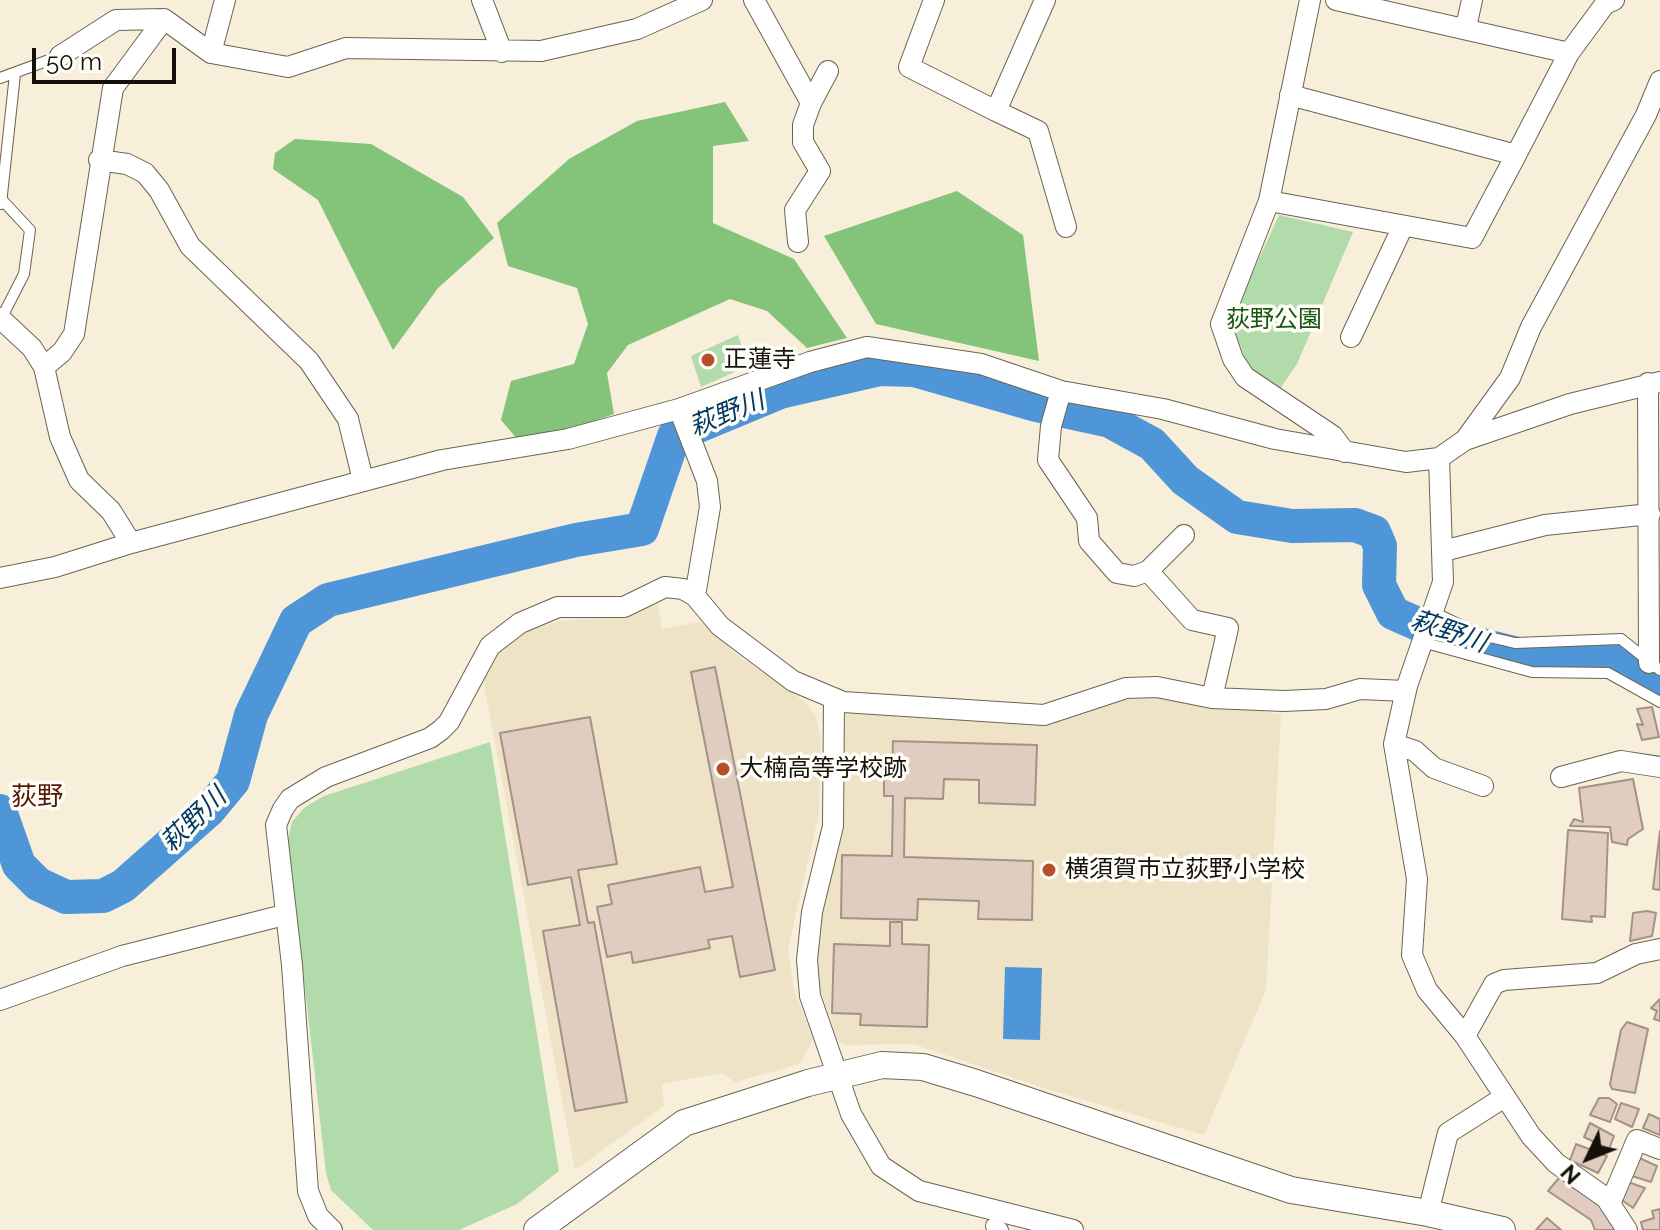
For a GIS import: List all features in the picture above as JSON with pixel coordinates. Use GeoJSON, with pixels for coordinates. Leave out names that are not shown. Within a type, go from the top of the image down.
{"type":"FeatureCollection","features":[{"type":"Feature","properties":{"kind":"street"},"geometry":{"type":"LineString","coordinates":[[211,53],[225,0]]}},
{"type":"Feature","properties":{"kind":"street"},"geometry":{"type":"LineString","coordinates":[[482,0],[502,52]]}},
{"type":"Feature","properties":{"kind":"street"},"geometry":{"type":"LineString","coordinates":[[60,56],[116,20],[164,19],[211,53],[288,67],[346,48],[541,51],[637,29],[702,0]]}},
{"type":"Feature","properties":{"kind":"street"},"geometry":{"type":"LineString","coordinates":[[754,0],[811,103]]}},
{"type":"Feature","properties":{"kind":"street"},"geometry":{"type":"LineString","coordinates":[[934,0],[909,67],[1038,131],[1066,227]]}},
{"type":"Feature","properties":{"kind":"street"},"geometry":{"type":"LineString","coordinates":[[996,111],[1045,0]]}},
{"type":"Feature","properties":{"kind":"street"},"geometry":{"type":"LineString","coordinates":[[1310,0],[1269,201],[1221,324],[1233,359],[1245,377],[1333,436],[1345,452]]}},
{"type":"Feature","properties":{"kind":"street"},"geometry":{"type":"LineString","coordinates":[[1336,0],[1466,27],[1569,53]]}},
{"type":"Feature","properties":{"kind":"street"},"geometry":{"type":"LineString","coordinates":[[1466,27],[1472,0]]}},
{"type":"Feature","properties":{"kind":"street"},"geometry":{"type":"LineString","coordinates":[[1269,201],[1472,238],[1569,53],[1605,4],[1614,0]]}},
{"type":"Feature","properties":{"kind":"street"},"geometry":{"type":"LineString","coordinates":[[44,367],[62,352],[74,334],[99,160],[113,88],[164,19]]}},
{"type":"Feature","properties":{"kind":"street"},"geometry":{"type":"LineString","coordinates":[[798,242],[795,210],[820,171],[803,142],[803,125],[828,71]]}},
{"type":"Feature","properties":{"kind":"street"},"geometry":{"type":"LineString","coordinates":[[1465,440],[1510,378],[1531,327],[1646,115],[1660,81]]}},
{"type":"Feature","properties":{"kind":"street"},"geometry":{"type":"LineString","coordinates":[[1290,95],[1516,155]]}},
{"type":"Feature","properties":{"kind":"street"},"geometry":{"type":"LineString","coordinates":[[99,160],[127,164],[145,173],[159,190],[190,246],[318,372],[348,419],[363,480]]}},
{"type":"Feature","properties":{"kind":"street"},"geometry":{"type":"LineString","coordinates":[[1351,337],[1403,226]]}},
{"type":"Feature","properties":{"kind":"street"},"geometry":{"type":"LineString","coordinates":[[0,318],[32,348],[44,367],[60,437],[79,480],[111,511],[131,543]]}},
{"type":"Feature","properties":{"kind":"street"},"geometry":{"type":"LineString","coordinates":[[0,578],[55,567],[131,543],[442,460],[568,439],[679,409],[810,362],[867,347],[981,364],[1059,397],[1163,409],[1275,439],[1406,462],[1439,458],[1465,440],[1570,404],[1654,383],[1650,514],[1654,666]]}},
{"type":"Feature","properties":{"kind":"street"},"geometry":{"type":"LineString","coordinates":[[1059,397],[1051,426],[1048,460],[1087,518],[1089,541],[1117,573],[1134,576],[1148,571],[1184,535]]}},
{"type":"Feature","properties":{"kind":"street"},"geometry":{"type":"LineString","coordinates":[[679,409],[707,481],[710,507],[695,596]]}},
{"type":"Feature","properties":{"kind":"street"},"geometry":{"type":"LineString","coordinates":[[1439,458],[1443,582],[1406,691],[1394,744],[1417,879],[1412,955],[1427,990],[1465,1036],[1503,1098],[1556,1163],[1610,1204],[1627,1230]]}},
{"type":"Feature","properties":{"kind":"street"},"geometry":{"type":"LineString","coordinates":[[1443,551],[1545,525],[1650,514]]}},
{"type":"Feature","properties":{"kind":"street"},"geometry":{"type":"LineString","coordinates":[[1148,571],[1192,620],[1228,628],[1212,698]]}},
{"type":"Feature","properties":{"kind":"street"},"geometry":{"type":"LineString","coordinates":[[332,1230],[318,1216],[308,1191],[292,965],[276,825],[290,799],[326,777],[430,738],[441,730],[449,722],[490,646],[505,632],[558,607],[624,607],[665,587],[683,589],[695,596],[720,626],[793,681],[843,702],[1044,715],[1126,688],[1157,687],[1212,698],[1312,700],[1360,689],[1406,691]]}},
{"type":"Feature","properties":{"kind":"street"},"geometry":{"type":"LineString","coordinates":[[834,698],[833,826],[812,912],[807,960],[810,996],[851,1114],[881,1166],[919,1191],[996,1224],[1073,1230]]}},
{"type":"Feature","properties":{"kind":"street"},"geometry":{"type":"LineString","coordinates":[[1394,744],[1415,751],[1434,768],[1483,786]]}},
{"type":"Feature","properties":{"kind":"street"},"geometry":{"type":"LineString","coordinates":[[1561,777],[1621,761],[1660,767]]}},
{"type":"Feature","properties":{"kind":"street"},"geometry":{"type":"LineString","coordinates":[[0,1000],[122,956],[284,915]]}},
{"type":"Feature","properties":{"kind":"street"},"geometry":{"type":"LineString","coordinates":[[1465,1036],[1494,984],[1504,980],[1597,973],[1636,954],[1660,949]]}},
{"type":"Feature","properties":{"kind":"street"},"geometry":{"type":"LineString","coordinates":[[537,1230],[684,1123],[839,1075],[882,1065],[923,1067],[1291,1190],[1428,1213],[1502,1230]]}},
{"type":"Feature","properties":{"kind":"street"},"geometry":{"type":"LineString","coordinates":[[1428,1213],[1448,1133],[1503,1098]]}},
{"type":"Feature","properties":{"kind":"street"},"geometry":{"type":"LineString","coordinates":[[1610,1204],[1637,1140],[1660,1149]]}},
{"type":"Feature","properties":{"kind":"lane"},"geometry":{"type":"LineString","coordinates":[[0,78],[60,56]]}},
{"type":"Feature","properties":{"kind":"lane"},"geometry":{"type":"LineString","coordinates":[[0,318],[24,274],[30,230],[1,204],[15,74]]}},
{"type":"Feature","properties":{"kind":"lane"},"geometry":{"type":"LineString","coordinates":[[1433,612],[1481,635],[1515,643],[1621,639],[1654,666]]}},
{"type":"Feature","properties":{"kind":"lane"},"geometry":{"type":"LineString","coordinates":[[1422,642],[1532,672],[1608,673],[1660,702]]}},
{"type":"Feature","properties":{"kind":"shaded area"},"geometry":{"type":"Polygon","coordinates":[[[658,603],[662,629],[700,622],[742,658],[804,701],[816,716],[821,741],[819,813],[788,949],[794,989],[813,1040],[800,1064],[735,1082],[722,1073],[662,1084],[664,1106],[575,1170],[483,679],[495,655],[530,629],[566,620],[632,616],[658,603]]]}},
{"type":"Feature","properties":{"kind":"shaded area","name":"横須賀市立荻野小学校"},"geometry":{"type":"Polygon","coordinates":[[[1158,688],[1281,715],[1266,990],[1204,1135],[1053,1091],[913,1044],[844,1045],[837,1039],[815,973],[839,716],[851,705],[1048,716],[1158,688]]]}},
{"type":"Feature","properties":{"kind":"green space"},"geometry":{"type":"Polygon","coordinates":[[[725,102],[749,141],[713,146],[713,223],[794,259],[847,338],[807,348],[767,311],[730,299],[628,345],[607,373],[614,414],[569,430],[518,440],[501,420],[511,381],[574,364],[588,324],[577,288],[508,266],[497,223],[569,159],[637,121],[725,102]]]}},
{"type":"Feature","properties":{"kind":"green space"},"geometry":{"type":"Polygon","coordinates":[[[295,139],[371,144],[463,197],[494,238],[438,288],[393,350],[318,200],[273,169],[275,153],[295,139]]]}},
{"type":"Feature","properties":{"kind":"green space"},"geometry":{"type":"Polygon","coordinates":[[[957,191],[1023,235],[1039,361],[876,324],[824,236],[957,191]]]}},
{"type":"Feature","properties":{"kind":"green space","name":"荻野公園"},"geometry":{"type":"Polygon","coordinates":[[[1279,215],[1353,232],[1297,364],[1279,390],[1251,372],[1230,322],[1279,215]]]}},
{"type":"Feature","properties":{"kind":"green space"},"geometry":{"type":"Polygon","coordinates":[[[738,335],[748,366],[701,387],[691,356],[738,335]]]}},
{"type":"Feature","properties":{"kind":"green space"},"geometry":{"type":"Polygon","coordinates":[[[490,742],[559,1171],[517,1204],[459,1230],[373,1230],[331,1190],[326,1173],[288,839],[292,822],[305,807],[324,796],[490,742]]]}},
{"type":"Feature","properties":{"kind":"water"},"geometry":{"type":"Polygon","coordinates":[[[1005,967],[1042,968],[1040,1040],[1003,1039],[1005,967]]]}},
{"type":"Feature","properties":{"kind":"building","name":"大楠高等学校跡"},"geometry":{"type":"Polygon","coordinates":[[[715,667],[775,970],[740,977],[732,936],[708,940],[710,948],[633,963],[631,952],[607,957],[597,907],[612,904],[608,885],[700,867],[705,892],[733,887],[691,672],[715,667]]]}},
{"type":"Feature","properties":{"kind":"building"},"geometry":{"type":"Polygon","coordinates":[[[1652,707],[1659,737],[1642,740],[1637,724],[1643,725],[1637,709],[1652,707]]]}},
{"type":"Feature","properties":{"kind":"building"},"geometry":{"type":"Polygon","coordinates":[[[590,717],[617,864],[578,870],[588,923],[594,922],[627,1102],[575,1111],[543,931],[580,925],[571,877],[528,885],[500,733],[590,717]]]}},
{"type":"Feature","properties":{"kind":"building"},"geometry":{"type":"Polygon","coordinates":[[[893,741],[1037,745],[1035,805],[979,803],[979,780],[944,779],[943,799],[905,798],[904,857],[1033,861],[1032,920],[978,919],[979,901],[918,899],[917,920],[841,918],[842,855],[892,856],[893,796],[884,796],[884,771],[892,771],[893,741]]]}},
{"type":"Feature","properties":{"kind":"building"},"geometry":{"type":"Polygon","coordinates":[[[1633,779],[1643,829],[1628,839],[1627,845],[1612,842],[1610,827],[1570,826],[1574,819],[1583,822],[1579,788],[1633,779]]]}},
{"type":"Feature","properties":{"kind":"building"},"geometry":{"type":"Polygon","coordinates":[[[1568,830],[1608,833],[1605,917],[1591,916],[1592,922],[1562,919],[1568,830]]]}},
{"type":"Feature","properties":{"kind":"building"},"geometry":{"type":"Polygon","coordinates":[[[1660,831],[1660,890],[1653,889],[1660,831]]]}},
{"type":"Feature","properties":{"kind":"building"},"geometry":{"type":"Polygon","coordinates":[[[1633,913],[1656,913],[1652,936],[1630,941],[1633,913]]]}},
{"type":"Feature","properties":{"kind":"building"},"geometry":{"type":"Polygon","coordinates":[[[890,922],[902,922],[902,944],[929,945],[927,1027],[860,1025],[861,1014],[832,1013],[834,944],[890,946],[890,922]]]}},
{"type":"Feature","properties":{"kind":"building"},"geometry":{"type":"Polygon","coordinates":[[[1660,999],[1660,1021],[1654,1019],[1657,1011],[1651,1008],[1660,999]]]}},
{"type":"Feature","properties":{"kind":"building"},"geometry":{"type":"Polygon","coordinates":[[[1627,1022],[1648,1029],[1635,1093],[1612,1089],[1610,1084],[1621,1030],[1627,1022]]]}},
{"type":"Feature","properties":{"kind":"building"},"geometry":{"type":"Polygon","coordinates":[[[1599,1098],[1609,1098],[1617,1104],[1610,1122],[1590,1115],[1599,1098]]]}},
{"type":"Feature","properties":{"kind":"building"},"geometry":{"type":"Polygon","coordinates":[[[1621,1103],[1639,1109],[1632,1127],[1615,1119],[1621,1103]]]}},
{"type":"Feature","properties":{"kind":"building"},"geometry":{"type":"Polygon","coordinates":[[[1649,1114],[1660,1119],[1660,1135],[1643,1128],[1649,1114]]]}},
{"type":"Feature","properties":{"kind":"building"},"geometry":{"type":"Polygon","coordinates":[[[1590,1123],[1614,1136],[1609,1149],[1584,1137],[1590,1123]]]}},
{"type":"Feature","properties":{"kind":"building"},"geometry":{"type":"Polygon","coordinates":[[[1576,1144],[1607,1156],[1598,1173],[1570,1160],[1576,1144]]]}},
{"type":"Feature","properties":{"kind":"building"},"geometry":{"type":"Polygon","coordinates":[[[1637,1157],[1657,1166],[1651,1182],[1632,1176],[1637,1157]]]}},
{"type":"Feature","properties":{"kind":"building"},"geometry":{"type":"Polygon","coordinates":[[[1559,1178],[1604,1207],[1615,1230],[1595,1230],[1591,1220],[1548,1191],[1559,1178]]]}},
{"type":"Feature","properties":{"kind":"building"},"geometry":{"type":"Polygon","coordinates":[[[1628,1182],[1645,1188],[1633,1208],[1619,1198],[1628,1182]]]}},
{"type":"Feature","properties":{"kind":"building"},"geometry":{"type":"Polygon","coordinates":[[[1660,1209],[1660,1230],[1643,1230],[1641,1222],[1654,1218],[1652,1211],[1660,1209]]]}},
{"type":"Feature","properties":{"kind":"building"},"geometry":{"type":"Polygon","coordinates":[[[1547,1218],[1561,1230],[1536,1230],[1547,1218]]]}},
{"type":"Feature","properties":{"kind":"waterway","name":"萩野川"},"geometry":{"type":"LineString","coordinates":[[0,811],[19,865],[38,884],[66,897],[103,896],[123,886],[209,810],[233,781],[251,715],[296,621],[328,600],[576,540],[642,529],[674,436],[780,392],[880,369],[914,370],[1036,405],[1110,421],[1152,444],[1185,480],[1237,517],[1292,526],[1355,525],[1374,532],[1380,546],[1379,585],[1393,613],[1445,636],[1530,657],[1619,659],[1660,688]]}},
{"type":"Feature","properties":{"kind":"place","name":"正蓮寺"},"geometry":{"type":"Point","coordinates":[708,360]}},
{"type":"Feature","properties":{"kind":"place","name":"大楠高等学校跡"},"geometry":{"type":"Point","coordinates":[723,769]}},
{"type":"Feature","properties":{"kind":"place","name":"横須賀市立荻野小学校"},"geometry":{"type":"Point","coordinates":[1049,870]}},
{"type":"Feature","properties":{"kind":"district","name":"荻野"},"geometry":{"type":"Point","coordinates":[37,797]}}]}
